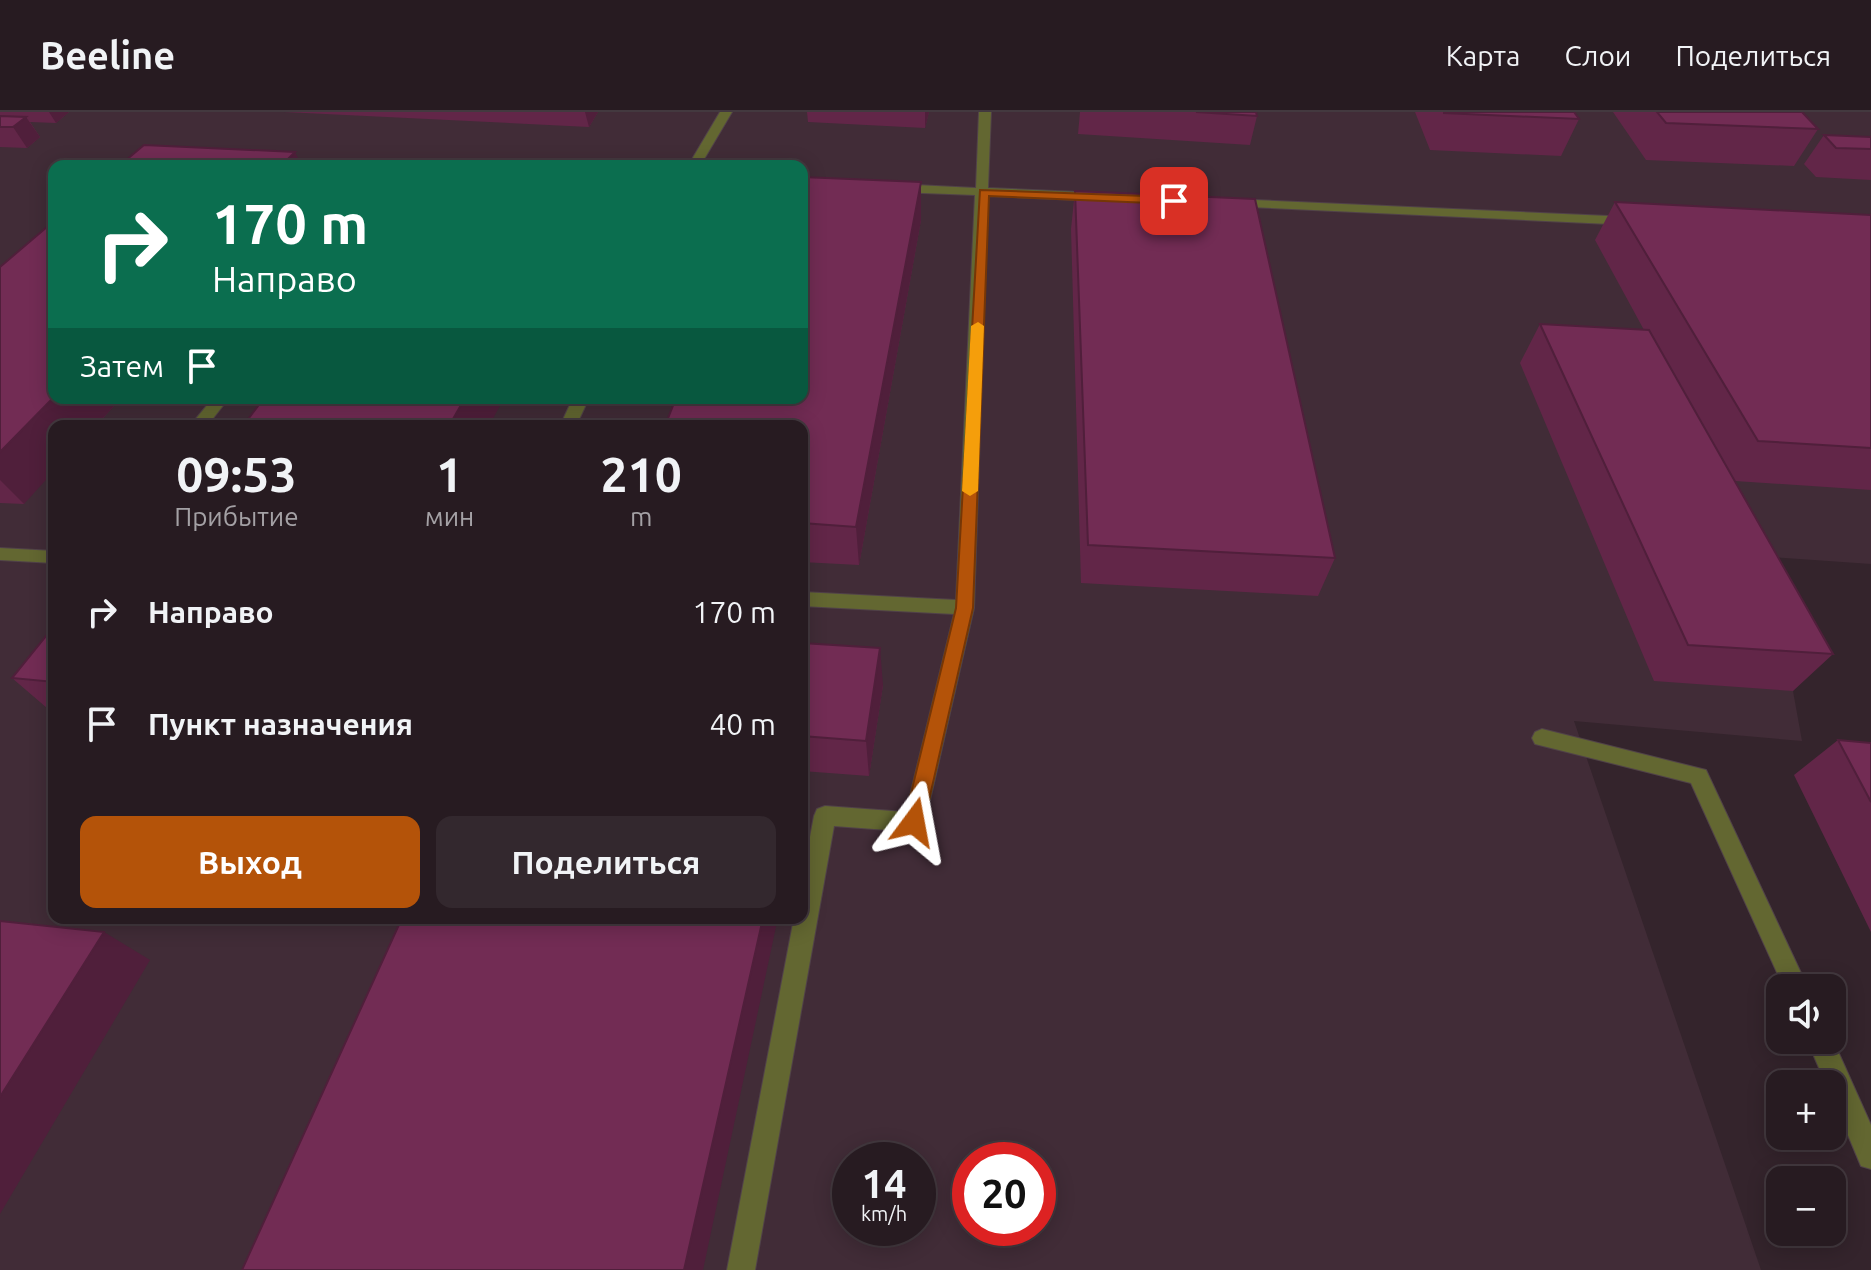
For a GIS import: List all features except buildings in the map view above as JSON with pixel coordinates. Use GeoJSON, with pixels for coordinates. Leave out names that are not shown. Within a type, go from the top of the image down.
{"type":"FeatureCollection","features":[{"type":"Feature","properties":{"kind":"lane"},"geometry":{"type":"LineString","coordinates":[[698,160],[726,112]]}},
{"type":"Feature","properties":{"kind":"lane"},"geometry":{"type":"LineString","coordinates":[[808,908],[825,816],[914,822],[965,608],[985,112]]}},
{"type":"Feature","properties":{"kind":"lane"},"geometry":{"type":"LineString","coordinates":[[878,187],[1111,198]]}},
{"type":"Feature","properties":{"kind":"lane"},"geometry":{"type":"LineString","coordinates":[[1221,203],[1649,222]]}},
{"type":"Feature","properties":{"kind":"lane"},"geometry":{"type":"LineString","coordinates":[[203,420],[216,404]]}},
{"type":"Feature","properties":{"kind":"lane"},"geometry":{"type":"LineString","coordinates":[[0,554],[48,557]]}},
{"type":"Feature","properties":{"kind":"lane"},"geometry":{"type":"LineString","coordinates":[[808,599],[965,608]]}},
{"type":"Feature","properties":{"kind":"lane"},"geometry":{"type":"LineString","coordinates":[[1542,738],[1698,776],[1790,974]]}},
{"type":"Feature","properties":{"kind":"lane"},"geometry":{"type":"LineString","coordinates":[[741,1270],[805,924]]}},
{"type":"Feature","properties":{"kind":"lane"},"geometry":{"type":"LineString","coordinates":[[1826,1054],[1871,1156]]}},
{"type":"Feature","properties":{"kind":"shaded area"},"geometry":{"type":"Polygon","coordinates":[[[0,112],[1871,112],[1871,564],[1715,553],[1793,691],[1802,741],[1574,721],[1761,1270],[0,1270],[0,112]]]}},
{"type":"Feature","properties":{"kind":"slow traffic"},"geometry":{"type":"LineString","coordinates":[[970,491],[978,326]]}},
{"type":"Feature","properties":{"kind":"route"},"geometry":{"type":"LineString","coordinates":[[914,822],[965,608],[984,192],[1174,201]]}}]}
